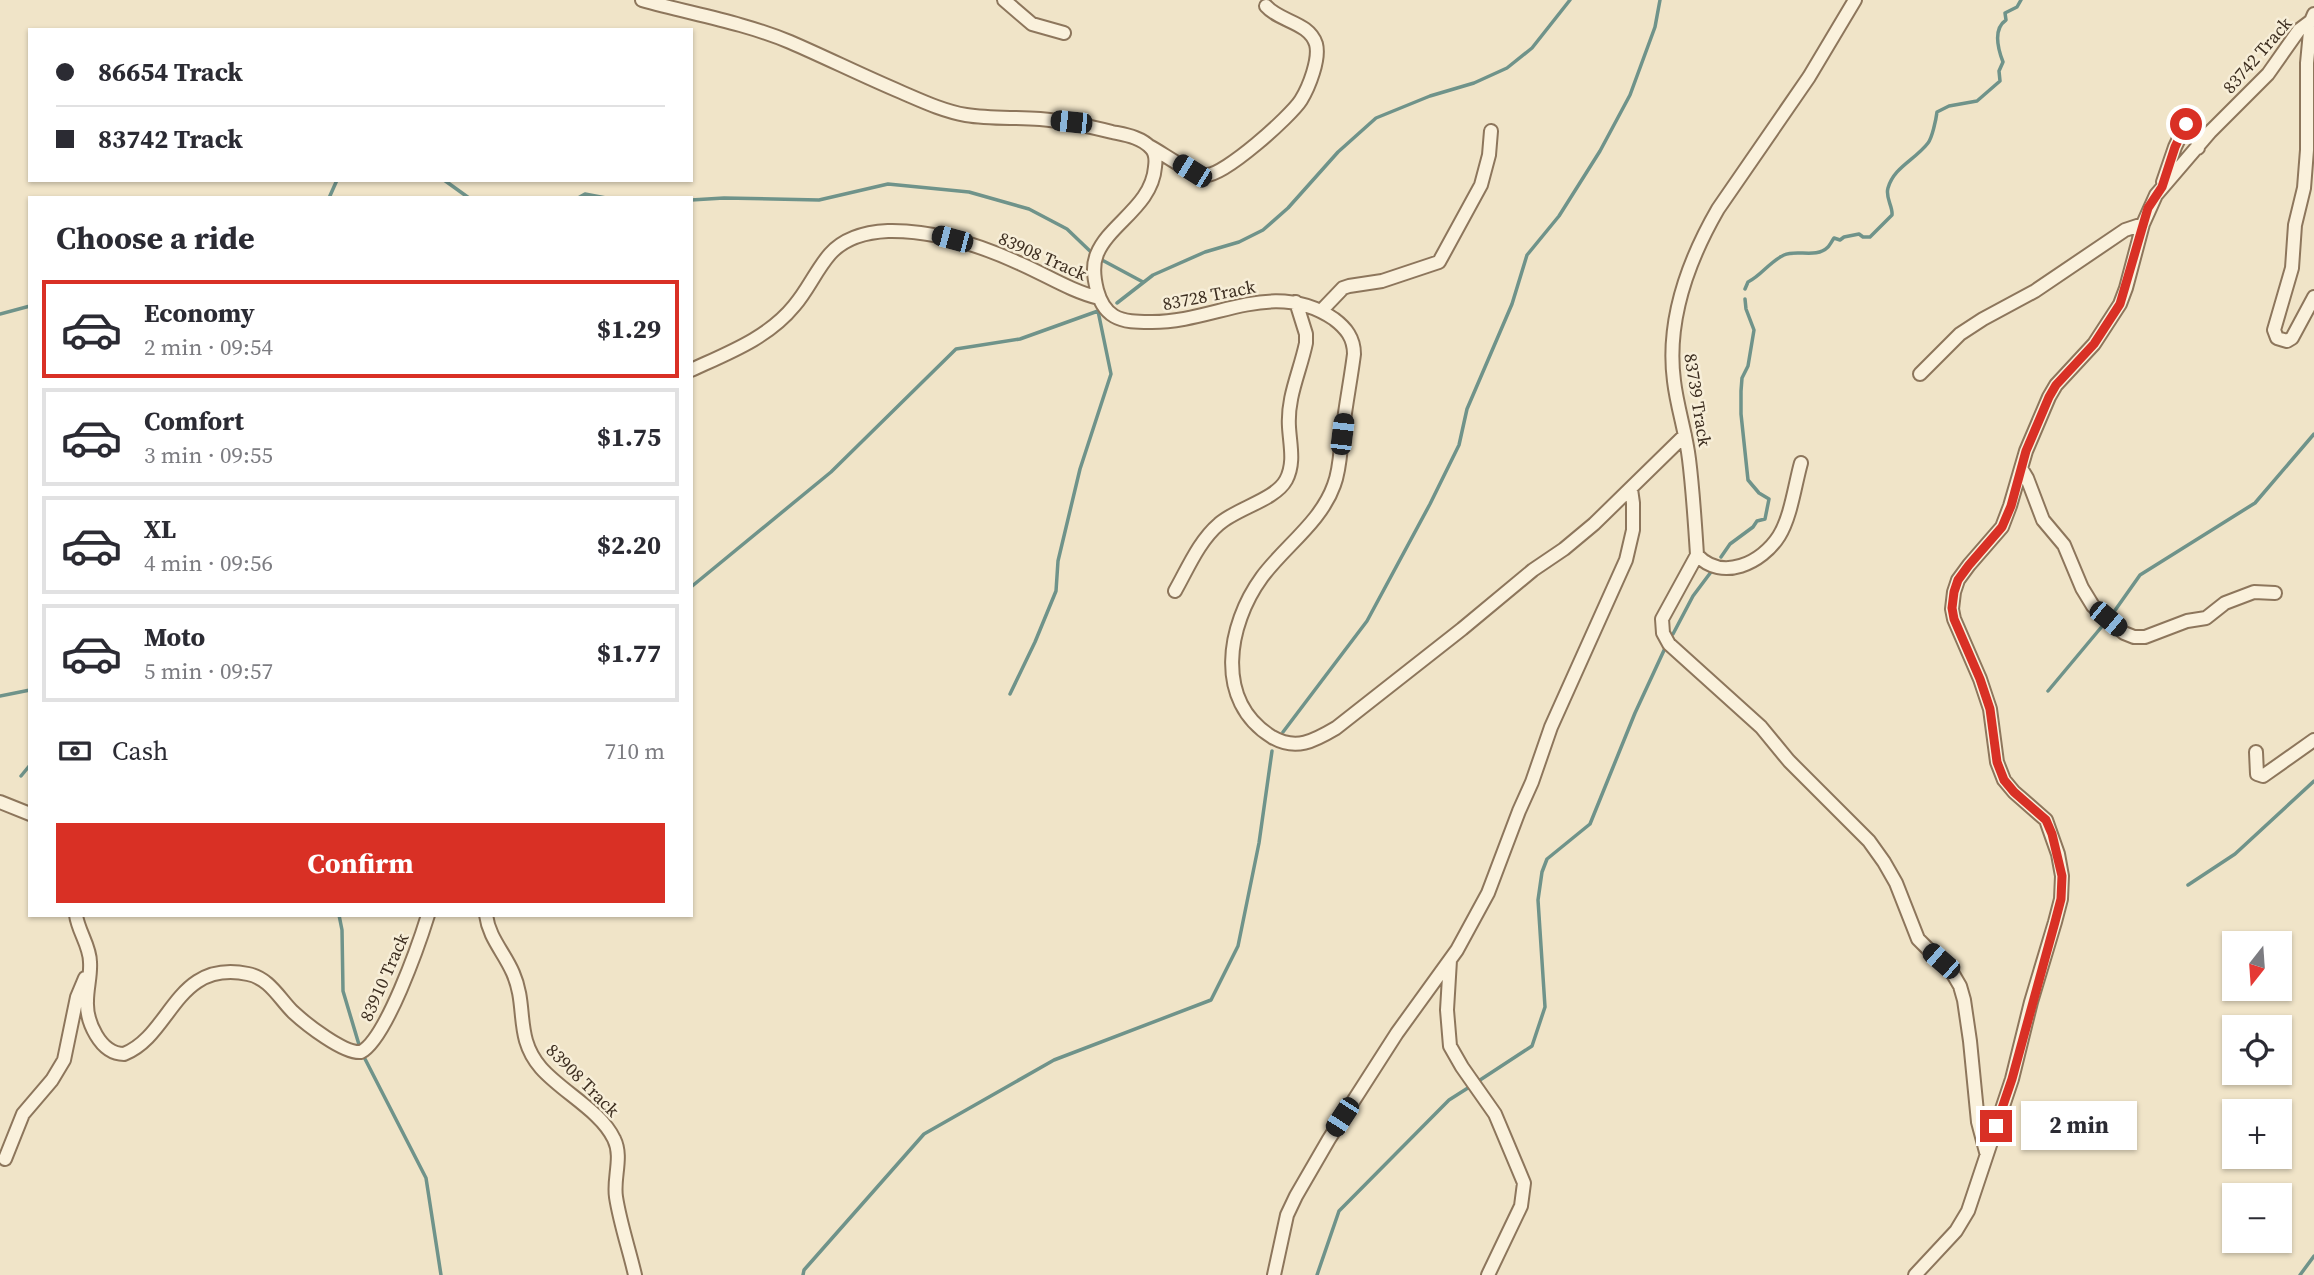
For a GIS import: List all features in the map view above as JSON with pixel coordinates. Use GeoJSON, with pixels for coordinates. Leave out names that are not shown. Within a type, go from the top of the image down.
{"type":"FeatureCollection","features":[{"type":"Feature","properties":{"kind":"street"},"geometry":{"type":"LineString","coordinates":[[642,0],[761,31],[946,111],[968,116],[1071,122],[1132,137],[1205,176],[1214,174],[1250,150],[1296,107],[1304,95],[1314,67],[1317,49],[1315,43],[1308,31],[1275,14],[1266,6]]}},
{"type":"Feature","properties":{"kind":"street"},"geometry":{"type":"LineString","coordinates":[[1004,0],[1032,24],[1064,33]]}},
{"type":"Feature","properties":{"kind":"street","name":"83739 Track"},"geometry":{"type":"LineString","coordinates":[[1697,555],[1690,468],[1674,381],[1672,351],[1679,299],[1694,255],[1718,209],[1809,77],[1855,0]]}},
{"type":"Feature","properties":{"kind":"street"},"geometry":{"type":"LineString","coordinates":[[2313,17],[2307,63],[2304,188],[2295,225],[2292,268],[2274,330],[2277,338],[2287,341],[2292,338],[2314,298]]}},
{"type":"Feature","properties":{"kind":"street","name":"83742 Track"},"geometry":{"type":"LineString","coordinates":[[1915,1275],[1964,1221],[2012,1079],[2061,899],[2062,876],[2046,820],[2014,792],[2004,780],[1997,762],[1990,709],[1952,608],[1958,580],[2002,527],[2011,506],[2026,451],[2056,385],[2094,344],[2120,304],[2148,208],[2162,187],[2210,132],[2269,74],[2299,30],[2313,17]]}},
{"type":"Feature","properties":{"kind":"street"},"geometry":{"type":"LineString","coordinates":[[2162,187],[2186,124],[2190,123],[2196,127],[2198,148]]}},
{"type":"Feature","properties":{"kind":"street"},"geometry":{"type":"LineString","coordinates":[[1321,311],[1343,288],[1393,279],[1439,262],[1481,185],[1489,155],[1491,131]]}},
{"type":"Feature","properties":{"kind":"street"},"geometry":{"type":"LineString","coordinates":[[1099,298],[1094,279],[1096,254],[1150,186],[1156,161],[1154,151],[1149,145]]}},
{"type":"Feature","properties":{"kind":"street"},"geometry":{"type":"LineString","coordinates":[[1920,374],[1960,334],[2035,291],[2125,230],[2143,224]]}},
{"type":"Feature","properties":{"kind":"street","name":"83908 Track"},"geometry":{"type":"LineString","coordinates":[[693,369],[749,343],[773,328],[794,307],[831,253],[851,239],[874,232],[933,234],[971,244],[1099,298]]}},
{"type":"Feature","properties":{"kind":"street","name":"83728 Track"},"geometry":{"type":"LineString","coordinates":[[1099,298],[1106,310],[1123,320],[1154,322],[1177,321],[1261,302],[1296,302],[1310,305],[1338,323],[1347,331],[1354,346],[1338,475],[1323,507],[1253,592],[1245,608],[1233,650],[1236,695],[1253,721],[1276,739],[1289,744],[1302,745],[1336,728],[1533,570],[1564,549],[1685,436]]}},
{"type":"Feature","properties":{"kind":"street"},"geometry":{"type":"LineString","coordinates":[[1175,591],[1207,536],[1220,522],[1269,496],[1287,479],[1291,464],[1290,396],[1306,343],[1306,334],[1296,302]]}},
{"type":"Feature","properties":{"kind":"street"},"geometry":{"type":"LineString","coordinates":[[1801,463],[1780,535],[1762,555],[1737,568],[1725,569],[1703,562],[1697,555],[1662,619],[1663,633],[1669,644],[1761,727],[1789,761],[1869,841],[1884,862],[1896,883],[1918,939],[1953,974],[1960,986],[1972,1053],[1978,1122],[1986,1152]]}},
{"type":"Feature","properties":{"kind":"street"},"geometry":{"type":"LineString","coordinates":[[2021,468],[2043,520],[2064,545],[2082,589],[2093,606],[2134,637],[2206,618],[2225,603],[2254,592],[2275,593]]}},
{"type":"Feature","properties":{"kind":"street"},"geometry":{"type":"LineString","coordinates":[[1274,1275],[1287,1215],[1296,1196],[1397,1033],[1450,960],[1479,913],[1532,782],[1551,727],[1626,560],[1633,522],[1631,489]]}},
{"type":"Feature","properties":{"kind":"street"},"geometry":{"type":"LineString","coordinates":[[2256,752],[2255,769],[2257,774],[2263,776],[2314,740]]}},
{"type":"Feature","properties":{"kind":"street"},"geometry":{"type":"LineString","coordinates":[[0,802],[28,813]]}},
{"type":"Feature","properties":{"kind":"street","name":"83910 Track"},"geometry":{"type":"LineString","coordinates":[[77,917],[90,961],[87,1001],[90,1020],[103,1044],[118,1054],[132,1051],[140,1045],[196,982],[227,973],[250,974],[260,978],[302,1020],[340,1046],[355,1053],[366,1049],[378,1035],[427,917]]}},
{"type":"Feature","properties":{"kind":"street","name":"83908 Track"},"geometry":{"type":"LineString","coordinates":[[486,917],[492,939],[513,974],[519,992],[524,1036],[532,1056],[556,1083],[605,1125],[617,1146],[616,1197],[635,1275]]}},
{"type":"Feature","properties":{"kind":"street"},"geometry":{"type":"LineString","coordinates":[[1450,960],[1447,1010],[1450,1046],[1454,1056],[1495,1114],[1524,1183],[1521,1206],[1489,1275]]}},
{"type":"Feature","properties":{"kind":"street"},"geometry":{"type":"LineString","coordinates":[[5,1159],[23,1114],[52,1080],[64,1060],[77,997],[90,961]]}},
{"type":"Feature","properties":{"kind":"waterway"},"geometry":{"type":"LineString","coordinates":[[1117,303],[1153,275],[1263,230],[1288,208],[1338,152],[1376,118],[1430,96],[1474,83],[1507,68],[1532,48],[1570,0]]}},
{"type":"Feature","properties":{"kind":"waterway"},"geometry":{"type":"LineString","coordinates":[[1283,732],[1367,621],[1430,504],[1459,445],[1467,409],[1512,304],[1527,255],[1559,216],[1600,151],[1630,95],[1655,27],[1660,0]]}},
{"type":"Feature","properties":{"kind":"waterway"},"geometry":{"type":"LineString","coordinates":[[1745,289],[1748,282],[1784,255],[1823,251],[1834,238],[1840,240],[1859,234],[1870,237],[1892,215],[1887,192],[1891,181],[1928,143],[1937,112],[1949,106],[1977,101],[2000,81],[1999,71],[2003,62],[1998,45],[1999,29],[2006,20],[2005,13],[2017,7],[2021,0]]}},
{"type":"Feature","properties":{"kind":"waterway"},"geometry":{"type":"LineString","coordinates":[[330,196],[336,182]]}},
{"type":"Feature","properties":{"kind":"waterway"},"geometry":{"type":"LineString","coordinates":[[447,182],[466,196]]}},
{"type":"Feature","properties":{"kind":"waterway"},"geometry":{"type":"LineString","coordinates":[[693,200],[819,200],[888,184],[969,192],[1029,209],[1067,229],[1091,252]]}},
{"type":"Feature","properties":{"kind":"waterway"},"geometry":{"type":"LineString","coordinates":[[582,196],[596,196]]}},
{"type":"Feature","properties":{"kind":"waterway"},"geometry":{"type":"LineString","coordinates":[[1102,260],[1143,282]]}},
{"type":"Feature","properties":{"kind":"waterway"},"geometry":{"type":"LineString","coordinates":[[1721,557],[1730,544],[1757,521],[1765,519],[1769,499],[1759,493],[1748,480],[1741,391],[1754,330],[1745,299]]}},
{"type":"Feature","properties":{"kind":"waterway"},"geometry":{"type":"LineString","coordinates":[[0,314],[28,307]]}},
{"type":"Feature","properties":{"kind":"waterway"},"geometry":{"type":"LineString","coordinates":[[693,585],[831,472],[956,349],[1020,339],[1098,311],[1111,374],[1080,469],[1058,561],[1056,591],[1010,694]]}},
{"type":"Feature","properties":{"kind":"waterway"},"geometry":{"type":"LineString","coordinates":[[2111,616],[2140,575],[2255,503],[2314,434]]}},
{"type":"Feature","properties":{"kind":"waterway"},"geometry":{"type":"LineString","coordinates":[[1673,634],[1693,596],[1711,572]]}},
{"type":"Feature","properties":{"kind":"waterway"},"geometry":{"type":"LineString","coordinates":[[2048,691],[2104,624]]}},
{"type":"Feature","properties":{"kind":"waterway"},"geometry":{"type":"LineString","coordinates":[[1477,1082],[1532,1046],[1545,1007],[1538,900],[1542,872],[1547,859],[1590,824],[1635,713],[1666,646]]}},
{"type":"Feature","properties":{"kind":"waterway"},"geometry":{"type":"LineString","coordinates":[[0,696],[28,690]]}},
{"type":"Feature","properties":{"kind":"waterway"},"geometry":{"type":"LineString","coordinates":[[803,1275],[804,1270],[924,1134],[1054,1060],[1211,1000],[1238,946],[1259,843],[1272,751]]}},
{"type":"Feature","properties":{"kind":"waterway"},"geometry":{"type":"LineString","coordinates":[[21,776],[28,767]]}},
{"type":"Feature","properties":{"kind":"waterway"},"geometry":{"type":"LineString","coordinates":[[2188,885],[2235,854],[2314,781]]}},
{"type":"Feature","properties":{"kind":"waterway"},"geometry":{"type":"LineString","coordinates":[[339,917],[343,991],[360,1048]]}},
{"type":"Feature","properties":{"kind":"waterway"},"geometry":{"type":"LineString","coordinates":[[363,1055],[426,1178],[441,1275]]}},
{"type":"Feature","properties":{"kind":"waterway"},"geometry":{"type":"LineString","coordinates":[[1317,1275],[1339,1211],[1449,1100],[1471,1086]]}},
{"type":"Feature","properties":{"kind":"waterway"},"geometry":{"type":"LineString","coordinates":[[2300,1275],[2314,1256]]}},
{"type":"Feature","properties":{"kind":"route"},"geometry":{"type":"LineString","coordinates":[[1996,1126],[2012,1079],[2055,922],[2061,899],[2062,876],[2058,854],[2046,820],[2014,792],[2004,780],[1997,762],[1990,709],[1954,619],[1954,592],[1958,580],[1969,565],[2002,527],[2011,506],[2026,451],[2049,397],[2056,385],[2094,344],[2120,304],[2148,208],[2162,187],[2186,124]]}}]}
